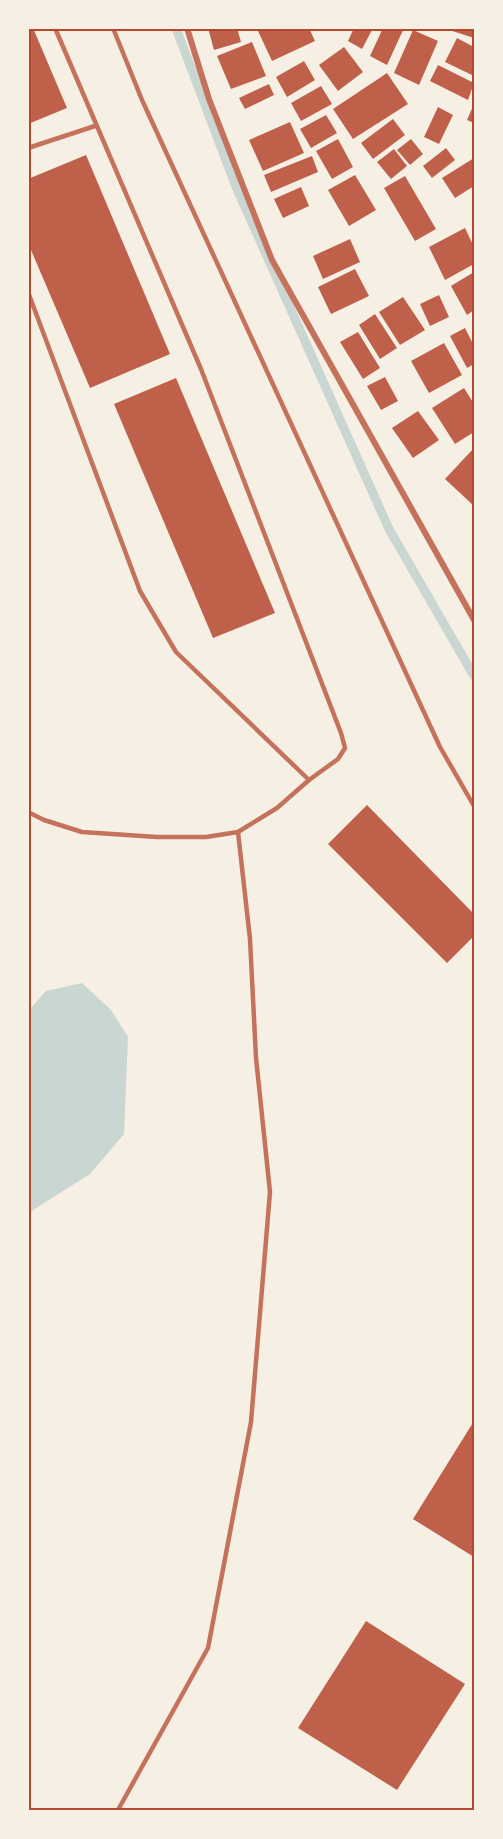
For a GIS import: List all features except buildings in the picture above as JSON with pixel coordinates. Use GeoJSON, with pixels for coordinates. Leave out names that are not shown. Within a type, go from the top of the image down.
{"type":"FeatureCollection","features":[{"type":"Feature","properties":{"kind":"street"},"geometry":{"type":"LineString","coordinates":[[187,28],[209,99],[272,260],[474,620]]}},
{"type":"Feature","properties":{"kind":"lane"},"geometry":{"type":"LineString","coordinates":[[113,28],[142,100],[440,747],[474,806]]}},
{"type":"Feature","properties":{"kind":"lane"},"geometry":{"type":"LineString","coordinates":[[28,812],[44,820],[82,832],[157,837],[206,837],[238,832],[277,808],[338,759],[345,748],[201,369],[95,126],[57,29]]}},
{"type":"Feature","properties":{"kind":"lane"},"geometry":{"type":"LineString","coordinates":[[28,148],[95,126]]}},
{"type":"Feature","properties":{"kind":"lane"},"geometry":{"type":"LineString","coordinates":[[28,292],[140,591],[176,652],[309,780]]}},
{"type":"Feature","properties":{"kind":"lane"},"geometry":{"type":"LineString","coordinates":[[118,1810],[208,1648],[251,1422],[270,1192],[256,1058],[250,939],[238,832]]}},
{"type":"Feature","properties":{"kind":"shaded area"},"geometry":{"type":"Polygon","coordinates":[[[82,983],[111,1010],[128,1037],[124,1134],[90,1174],[33,1210],[29,1217],[29,1010],[46,991],[82,983]]]}},
{"type":"Feature","properties":{"kind":"waterway"},"geometry":{"type":"LineString","coordinates":[[176,28],[236,187],[389,529],[474,676]]}}]}
